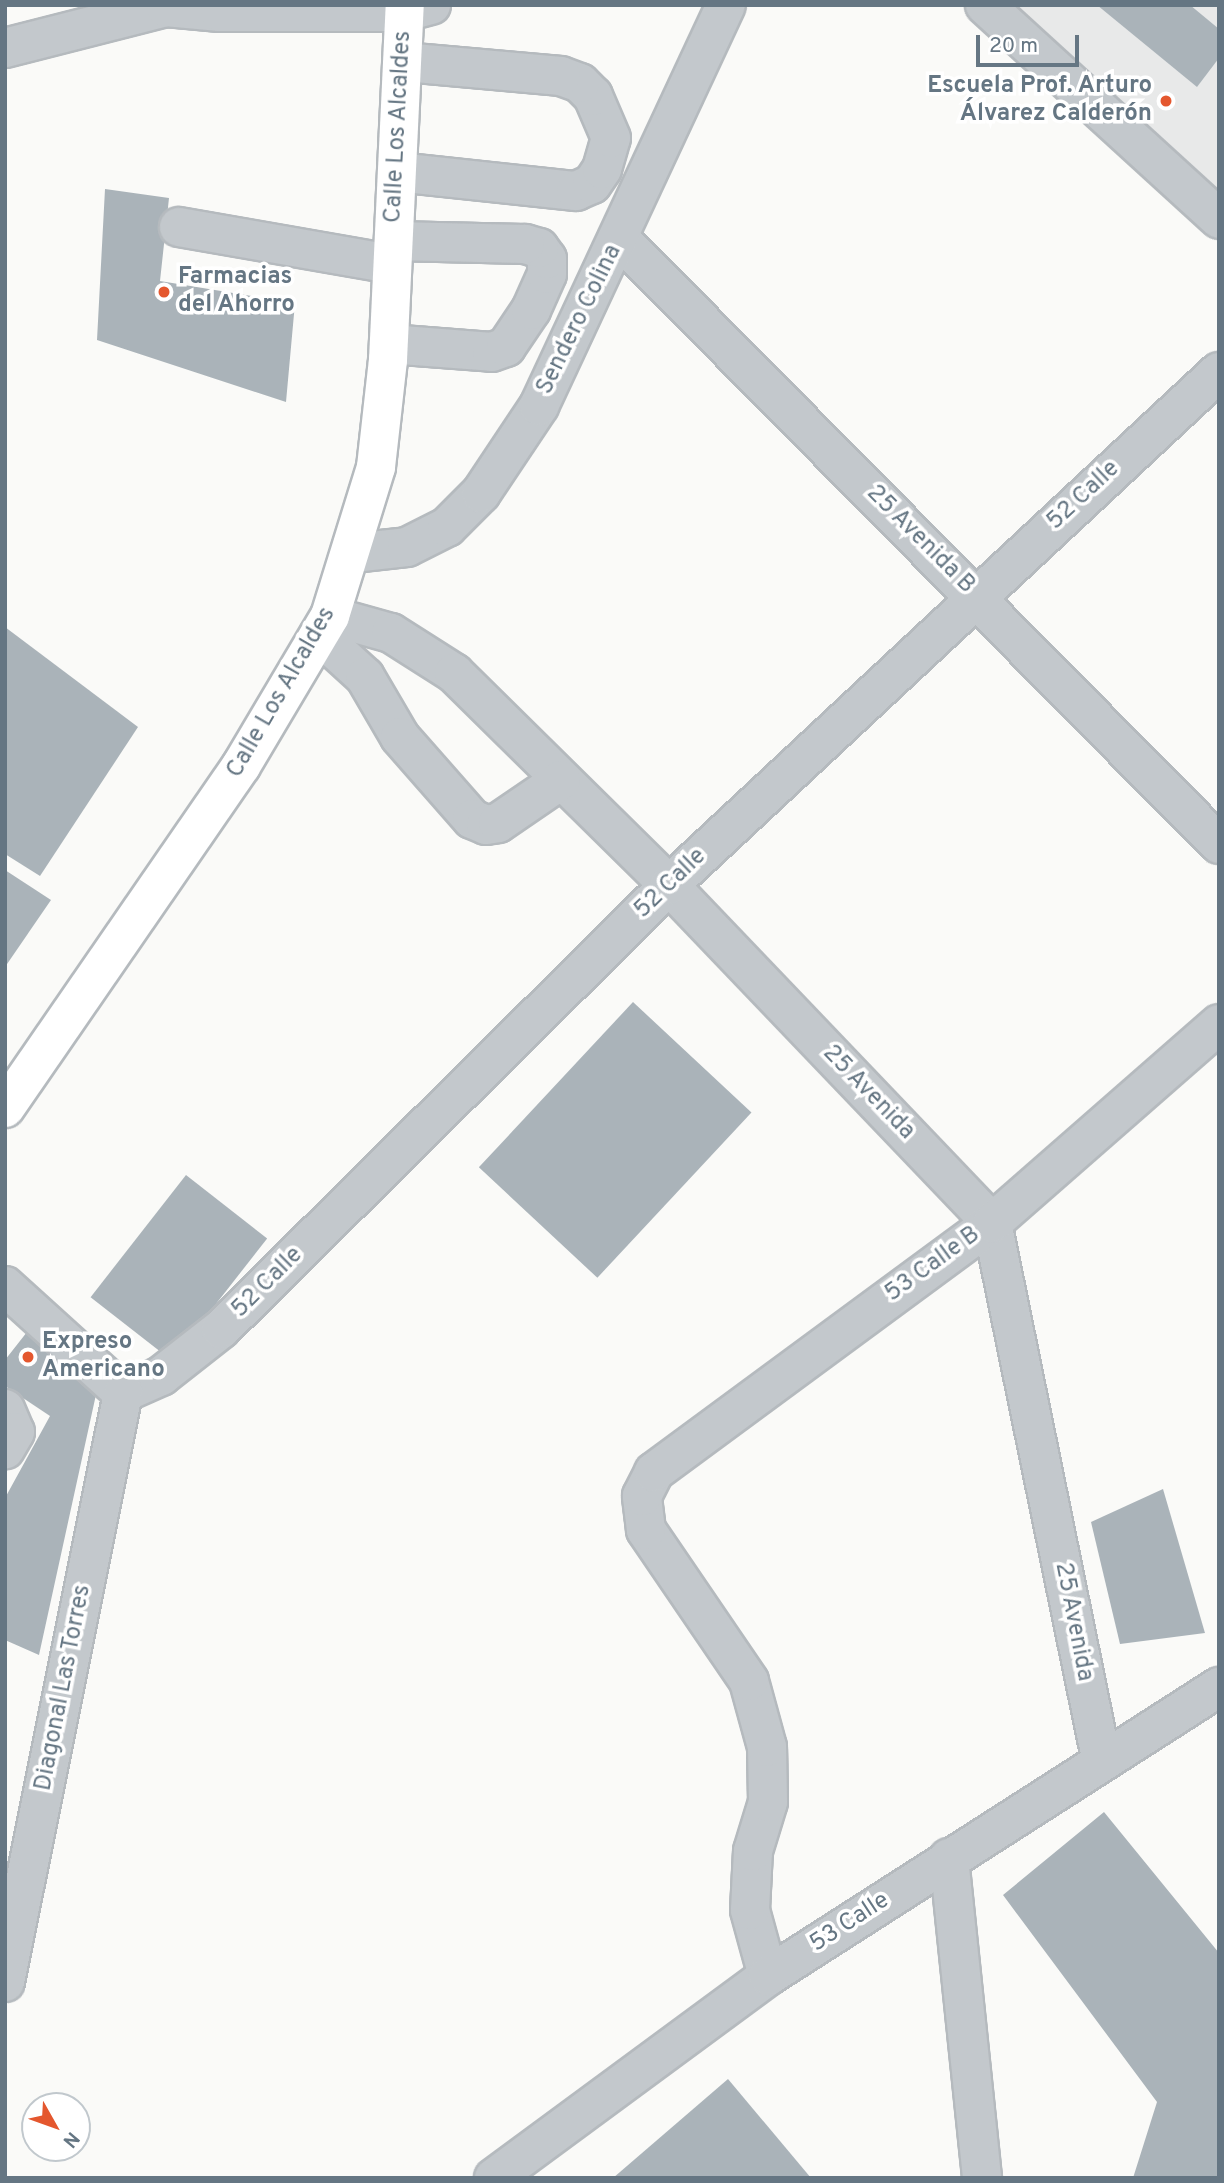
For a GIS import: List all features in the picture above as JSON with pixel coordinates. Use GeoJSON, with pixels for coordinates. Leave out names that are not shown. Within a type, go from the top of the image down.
{"type":"FeatureCollection","features":[{"type":"Feature","properties":{"kind":"main road","name":"Calle Los Alcaldes"},"geometry":{"type":"LineString","coordinates":[[5,1108],[241,766],[325,625],[353,554],[376,467],[389,344],[403,62],[414,7]]}},
{"type":"Feature","properties":{"kind":"street","name":"Sendero Colina"},"geometry":{"type":"LineString","coordinates":[[353,554],[407,547],[447,527],[481,493],[538,405],[620,239],[726,5]]}},
{"type":"Feature","properties":{"kind":"street"},"geometry":{"type":"LineString","coordinates":[[985,5],[1219,219]]}},
{"type":"Feature","properties":{"kind":"street"},"geometry":{"type":"LineString","coordinates":[[5,48],[166,6],[220,9],[414,7]]}},
{"type":"Feature","properties":{"kind":"street"},"geometry":{"type":"LineString","coordinates":[[397,172],[576,191],[592,184],[602,169],[611,138],[593,96],[580,83],[561,76],[403,62]]}},
{"type":"Feature","properties":{"kind":"street"},"geometry":{"type":"LineString","coordinates":[[179,228],[393,253],[525,244],[539,248],[547,259],[547,274],[506,347],[492,352],[389,344]]}},
{"type":"Feature","properties":{"kind":"street","name":"25 Avenida B"},"geometry":{"type":"LineString","coordinates":[[620,239],[1219,844]]}},
{"type":"Feature","properties":{"kind":"street","name":"52 Calle"},"geometry":{"type":"LineString","coordinates":[[123,1393],[161,1376],[221,1329],[669,885],[1219,372]]}},
{"type":"Feature","properties":{"kind":"street"},"geometry":{"type":"LineString","coordinates":[[325,625],[365,677],[400,737],[472,819],[486,825],[498,823],[561,780]]}},
{"type":"Feature","properties":{"kind":"street","name":"25 Avenida"},"geometry":{"type":"LineString","coordinates":[[325,625],[391,633],[454,673],[669,885],[992,1223],[1101,1758]]}},
{"type":"Feature","properties":{"kind":"street","name":"53 Calle B"},"geometry":{"type":"LineString","coordinates":[[768,1976],[750,1910],[753,1851],[768,1802],[767,1747],[749,1681],[646,1530],[642,1496],[654,1472],[992,1223],[1219,1024]]}},
{"type":"Feature","properties":{"kind":"street"},"geometry":{"type":"LineString","coordinates":[[5,1286],[123,1393]]}},
{"type":"Feature","properties":{"kind":"street","name":"Diagonal Las Torres"},"geometry":{"type":"LineString","coordinates":[[5,1982],[123,1393]]}},
{"type":"Feature","properties":{"kind":"street"},"geometry":{"type":"LineString","coordinates":[[5,1409],[15,1432],[5,1449]]}},
{"type":"Feature","properties":{"kind":"street","name":"53 Calle"},"geometry":{"type":"LineString","coordinates":[[494,2178],[768,1976],[1101,1758],[1219,1686]]}},
{"type":"Feature","properties":{"kind":"street"},"geometry":{"type":"LineString","coordinates":[[949,1858],[982,2178]]}},
{"type":"Feature","properties":{"kind":"shaded area","name":"Escuela Prof. Arturo Álvarez Calderón"},"geometry":{"type":"Polygon","coordinates":[[[1006,5],[1219,5],[1219,197],[1006,5]]]}},
{"type":"Feature","properties":{"kind":"building"},"geometry":{"type":"Polygon","coordinates":[[[1097,5],[1190,5],[1219,29],[1219,58],[1197,87],[1097,5]]]}},
{"type":"Feature","properties":{"kind":"building","name":"Farmacias del Ahorro"},"geometry":{"type":"Polygon","coordinates":[[[105,189],[169,198],[160,281],[295,303],[286,402],[97,340],[105,189]]]}},
{"type":"Feature","properties":{"kind":"building"},"geometry":{"type":"Polygon","coordinates":[[[5,627],[138,727],[40,876],[5,854],[5,627]]]}},
{"type":"Feature","properties":{"kind":"building"},"geometry":{"type":"Polygon","coordinates":[[[5,870],[51,900],[5,967],[5,870]]]}},
{"type":"Feature","properties":{"kind":"building"},"geometry":{"type":"Polygon","coordinates":[[[633,1002],[751,1112],[597,1278],[479,1167],[633,1002]]]}},
{"type":"Feature","properties":{"kind":"building"},"geometry":{"type":"Polygon","coordinates":[[[186,1175],[267,1238],[172,1361],[91,1297],[186,1175]]]}},
{"type":"Feature","properties":{"kind":"building"},"geometry":{"type":"Polygon","coordinates":[[[27,1332],[97,1390],[39,1655],[5,1640],[5,1498],[50,1416],[5,1386],[5,1360],[27,1332]]]}},
{"type":"Feature","properties":{"kind":"building"},"geometry":{"type":"Polygon","coordinates":[[[1163,1489],[1205,1633],[1120,1644],[1091,1522],[1163,1489]]]}},
{"type":"Feature","properties":{"kind":"building"},"geometry":{"type":"Polygon","coordinates":[[[1104,1812],[1219,1953],[1219,2178],[1133,2178],[1157,2102],[1003,1895],[1104,1812]]]}},
{"type":"Feature","properties":{"kind":"building"},"geometry":{"type":"Polygon","coordinates":[[[728,2079],[811,2178],[613,2178],[728,2079]]]}},
{"type":"Feature","properties":{"kind":"place","name":"Escuela Prof. Arturo Álvarez Calderón"},"geometry":{"type":"Point","coordinates":[1166,101]}},
{"type":"Feature","properties":{"kind":"place","name":"Farmacias del Ahorro"},"geometry":{"type":"Point","coordinates":[164,292]}},
{"type":"Feature","properties":{"kind":"place","name":"Expreso Americano"},"geometry":{"type":"Point","coordinates":[28,1357]}}]}
